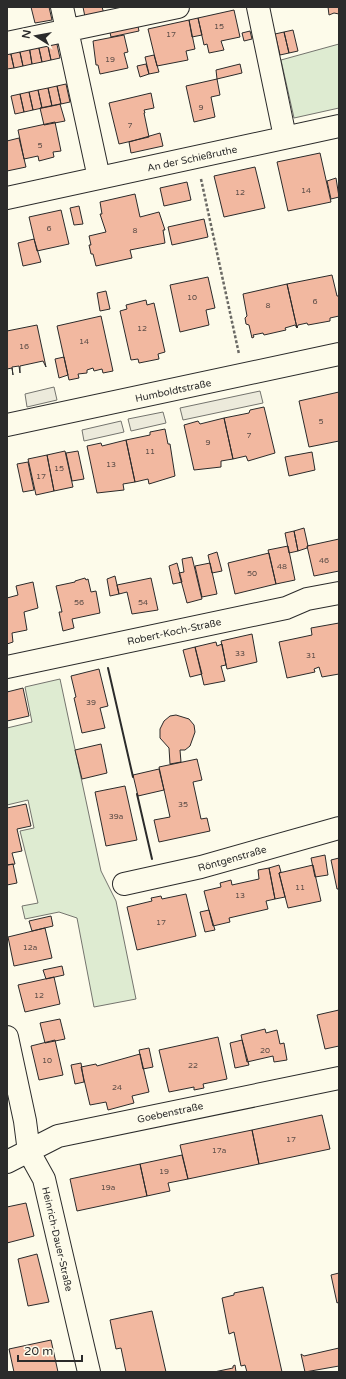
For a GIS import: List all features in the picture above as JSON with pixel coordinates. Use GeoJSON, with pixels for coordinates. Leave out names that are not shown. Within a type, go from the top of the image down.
{"type":"FeatureCollection","features":[{"type":"Feature","properties":{"kind":"street"},"geometry":{"type":"LineString","coordinates":[[62,7],[99,178]]}},
{"type":"Feature","properties":{"kind":"street"},"geometry":{"type":"LineString","coordinates":[[7,43],[178,7]]}},
{"type":"Feature","properties":{"kind":"street"},"geometry":{"type":"LineString","coordinates":[[258,7],[285,137]]}},
{"type":"Feature","properties":{"kind":"street","name":"An der Schießruthe"},"geometry":{"type":"LineString","coordinates":[[7,198],[339,126]]}},
{"type":"Feature","properties":{"kind":"street","name":"Humboldtstraße"},"geometry":{"type":"LineString","coordinates":[[7,425],[219,380],[244,373],[339,354]]}},
{"type":"Feature","properties":{"kind":"street","name":"Robert-Koch-Straße"},"geometry":{"type":"LineString","coordinates":[[7,667],[286,608],[307,599],[339,593]]}},
{"type":"Feature","properties":{"kind":"street","name":"Röntgenstraße"},"geometry":{"type":"LineString","coordinates":[[124,884],[202,867],[339,828]]}},
{"type":"Feature","properties":{"kind":"street","name":"Heinrich-Dauer-Straße"},"geometry":{"type":"LineString","coordinates":[[7,1037],[25,1121],[29,1152],[44,1179],[89,1372]]}},
{"type":"Feature","properties":{"kind":"street","name":"Goebenstraße"},"geometry":{"type":"LineString","coordinates":[[7,1162],[58,1136],[339,1078]]}},
{"type":"Feature","properties":{"kind":"path"},"geometry":{"type":"LineString","coordinates":[[196,157],[244,373]]}},
{"type":"Feature","properties":{"kind":"green space"},"geometry":{"type":"Polygon","coordinates":[[[339,44],[339,108],[294,118],[281,60],[339,44]]]}},
{"type":"Feature","properties":{"kind":"green space"},"geometry":{"type":"Polygon","coordinates":[[[60,679],[101,871],[116,901],[136,999],[94,1007],[77,918],[59,912],[25,919],[22,906],[38,903],[20,831],[34,828],[28,800],[7,805],[7,728],[32,722],[25,687],[60,679]]]}},
{"type":"Feature","properties":{"kind":"shaded area"},"geometry":{"type":"Polygon","coordinates":[[[54,387],[57,400],[27,407],[25,394],[54,387]]]}},
{"type":"Feature","properties":{"kind":"shaded area"},"geometry":{"type":"Polygon","coordinates":[[[260,391],[263,403],[183,420],[180,408],[260,391]]]}},
{"type":"Feature","properties":{"kind":"shaded area"},"geometry":{"type":"Polygon","coordinates":[[[163,412],[166,423],[131,431],[128,419],[163,412]]]}},
{"type":"Feature","properties":{"kind":"shaded area"},"geometry":{"type":"Polygon","coordinates":[[[121,421],[124,432],[84,441],[82,430],[121,421]]]}},
{"type":"Feature","properties":{"kind":"building"},"geometry":{"type":"Polygon","coordinates":[[[31,7],[49,7],[52,20],[35,23],[31,7]]]}},
{"type":"Feature","properties":{"kind":"building"},"geometry":{"type":"Polygon","coordinates":[[[83,7],[102,7],[105,17],[86,22],[83,7]]]}},
{"type":"Feature","properties":{"kind":"building"},"geometry":{"type":"Polygon","coordinates":[[[328,7],[339,7],[339,14],[334,13],[329,15],[328,7]]]}},
{"type":"Feature","properties":{"kind":"building"},"geometry":{"type":"Polygon","coordinates":[[[234,10],[240,37],[221,41],[224,50],[209,53],[207,44],[204,45],[198,18],[234,10]]]}},
{"type":"Feature","properties":{"kind":"building"},"geometry":{"type":"Polygon","coordinates":[[[198,18],[202,35],[192,37],[189,20],[198,18]]]}},
{"type":"Feature","properties":{"kind":"building"},"geometry":{"type":"Polygon","coordinates":[[[189,20],[195,49],[186,51],[188,60],[157,66],[148,29],[189,20]]]}},
{"type":"Feature","properties":{"kind":"building"},"geometry":{"type":"Polygon","coordinates":[[[137,22],[139,31],[111,37],[109,28],[137,22]]]}},
{"type":"Feature","properties":{"kind":"building"},"geometry":{"type":"Polygon","coordinates":[[[293,30],[298,51],[289,53],[284,32],[293,30]]]}},
{"type":"Feature","properties":{"kind":"building"},"geometry":{"type":"Polygon","coordinates":[[[250,31],[252,39],[244,41],[242,33],[250,31]]]}},
{"type":"Feature","properties":{"kind":"building"},"geometry":{"type":"Polygon","coordinates":[[[284,32],[289,53],[280,55],[275,34],[284,32]]]}},
{"type":"Feature","properties":{"kind":"building"},"geometry":{"type":"Polygon","coordinates":[[[124,35],[128,52],[124,53],[128,68],[100,74],[98,65],[96,65],[93,41],[124,35]]]}},
{"type":"Feature","properties":{"kind":"building"},"geometry":{"type":"Polygon","coordinates":[[[56,40],[60,58],[51,60],[47,42],[56,40]]]}},
{"type":"Feature","properties":{"kind":"building"},"geometry":{"type":"Polygon","coordinates":[[[47,42],[51,60],[42,62],[38,44],[47,42]]]}},
{"type":"Feature","properties":{"kind":"building"},"geometry":{"type":"Polygon","coordinates":[[[38,44],[42,62],[32,64],[29,46],[38,44]]]}},
{"type":"Feature","properties":{"kind":"building"},"geometry":{"type":"Polygon","coordinates":[[[29,46],[32,64],[23,66],[19,48],[29,46]]]}},
{"type":"Feature","properties":{"kind":"building"},"geometry":{"type":"Polygon","coordinates":[[[19,48],[23,66],[14,68],[10,50],[19,48]]]}},
{"type":"Feature","properties":{"kind":"building"},"geometry":{"type":"Polygon","coordinates":[[[7,50],[10,50],[14,68],[7,69],[7,50]]]}},
{"type":"Feature","properties":{"kind":"building"},"geometry":{"type":"Polygon","coordinates":[[[154,55],[159,72],[149,74],[145,57],[154,55]]]}},
{"type":"Feature","properties":{"kind":"building"},"geometry":{"type":"Polygon","coordinates":[[[146,64],[149,74],[140,77],[137,66],[146,64]]]}},
{"type":"Feature","properties":{"kind":"building"},"geometry":{"type":"Polygon","coordinates":[[[240,64],[242,73],[217,79],[216,70],[240,64]]]}},
{"type":"Feature","properties":{"kind":"building"},"geometry":{"type":"Polygon","coordinates":[[[217,79],[220,95],[211,97],[215,117],[194,122],[186,86],[217,79]]]}},
{"type":"Feature","properties":{"kind":"building"},"geometry":{"type":"Polygon","coordinates":[[[66,84],[70,102],[61,104],[57,86],[66,84]]]}},
{"type":"Feature","properties":{"kind":"building"},"geometry":{"type":"Polygon","coordinates":[[[57,86],[61,104],[52,106],[48,88],[57,86]]]}},
{"type":"Feature","properties":{"kind":"building"},"geometry":{"type":"Polygon","coordinates":[[[48,88],[52,106],[42,108],[38,90],[48,88]]]}},
{"type":"Feature","properties":{"kind":"building"},"geometry":{"type":"Polygon","coordinates":[[[38,90],[42,108],[33,110],[29,92],[38,90]]]}},
{"type":"Feature","properties":{"kind":"building"},"geometry":{"type":"Polygon","coordinates":[[[29,92],[33,110],[24,112],[20,94],[29,92]]]}},
{"type":"Feature","properties":{"kind":"building"},"geometry":{"type":"Polygon","coordinates":[[[151,93],[154,108],[144,110],[149,137],[119,144],[109,103],[151,93]]]}},
{"type":"Feature","properties":{"kind":"building"},"geometry":{"type":"Polygon","coordinates":[[[20,94],[24,112],[15,114],[11,96],[20,94]]]}},
{"type":"Feature","properties":{"kind":"building"},"geometry":{"type":"Polygon","coordinates":[[[60,104],[65,121],[44,125],[40,108],[60,104]]]}},
{"type":"Feature","properties":{"kind":"building"},"geometry":{"type":"Polygon","coordinates":[[[55,122],[61,151],[53,152],[54,157],[39,161],[38,156],[24,159],[18,130],[55,122]]]}},
{"type":"Feature","properties":{"kind":"building"},"geometry":{"type":"Polygon","coordinates":[[[160,133],[163,146],[131,153],[129,142],[160,133]]]}},
{"type":"Feature","properties":{"kind":"building"},"geometry":{"type":"Polygon","coordinates":[[[19,138],[26,167],[7,171],[7,141],[19,138]]]}},
{"type":"Feature","properties":{"kind":"building"},"geometry":{"type":"Polygon","coordinates":[[[320,153],[331,202],[288,211],[277,162],[320,153]]]}},
{"type":"Feature","properties":{"kind":"building"},"geometry":{"type":"Polygon","coordinates":[[[255,167],[265,208],[224,217],[214,176],[255,167]]]}},
{"type":"Feature","properties":{"kind":"building"},"geometry":{"type":"Polygon","coordinates":[[[336,178],[339,197],[331,199],[327,181],[336,178]]]}},
{"type":"Feature","properties":{"kind":"building"},"geometry":{"type":"Polygon","coordinates":[[[187,182],[191,200],[164,206],[160,188],[187,182]]]}},
{"type":"Feature","properties":{"kind":"building"},"geometry":{"type":"Polygon","coordinates":[[[135,194],[140,217],[159,212],[165,230],[163,230],[165,243],[130,250],[132,258],[96,266],[93,254],[91,254],[89,236],[106,232],[100,214],[102,214],[100,202],[135,194]]]}},
{"type":"Feature","properties":{"kind":"building"},"geometry":{"type":"Polygon","coordinates":[[[79,206],[83,224],[74,225],[70,208],[79,206]]]}},
{"type":"Feature","properties":{"kind":"building"},"geometry":{"type":"Polygon","coordinates":[[[61,210],[69,244],[37,251],[29,217],[61,210]]]}},
{"type":"Feature","properties":{"kind":"building"},"geometry":{"type":"Polygon","coordinates":[[[204,219],[208,237],[172,245],[168,227],[204,219]]]}},
{"type":"Feature","properties":{"kind":"building"},"geometry":{"type":"Polygon","coordinates":[[[34,239],[41,262],[23,266],[18,243],[34,239]]]}},
{"type":"Feature","properties":{"kind":"building"},"geometry":{"type":"Polygon","coordinates":[[[332,275],[337,296],[339,296],[339,316],[330,318],[330,321],[308,325],[307,323],[298,325],[297,328],[287,284],[332,275]]]}},
{"type":"Feature","properties":{"kind":"building"},"geometry":{"type":"Polygon","coordinates":[[[208,277],[215,308],[206,310],[209,325],[180,332],[170,285],[208,277]]]}},
{"type":"Feature","properties":{"kind":"building"},"geometry":{"type":"Polygon","coordinates":[[[287,284],[297,328],[295,325],[285,328],[286,330],[264,335],[263,333],[253,335],[254,337],[252,338],[249,325],[246,324],[245,318],[247,316],[243,294],[287,284]]]}},
{"type":"Feature","properties":{"kind":"building"},"geometry":{"type":"Polygon","coordinates":[[[106,291],[110,309],[100,311],[97,293],[106,291]]]}},
{"type":"Feature","properties":{"kind":"building"},"geometry":{"type":"Polygon","coordinates":[[[146,300],[147,305],[154,303],[165,352],[158,354],[159,359],[139,363],[138,359],[131,360],[120,311],[127,309],[126,305],[146,300]]]}},
{"type":"Feature","properties":{"kind":"building"},"geometry":{"type":"Polygon","coordinates":[[[101,316],[113,371],[103,373],[102,369],[94,371],[93,368],[87,370],[87,373],[78,374],[79,378],[69,380],[57,326],[101,316]]]}},
{"type":"Feature","properties":{"kind":"building"},"geometry":{"type":"Polygon","coordinates":[[[37,325],[46,367],[43,361],[20,366],[20,373],[19,366],[12,367],[13,375],[12,368],[7,369],[7,331],[37,325]]]}},
{"type":"Feature","properties":{"kind":"building"},"geometry":{"type":"Polygon","coordinates":[[[64,357],[68,375],[59,378],[55,359],[64,357]]]}},
{"type":"Feature","properties":{"kind":"building"},"geometry":{"type":"Polygon","coordinates":[[[339,392],[339,441],[309,447],[299,401],[339,392]]]}},
{"type":"Feature","properties":{"kind":"building"},"geometry":{"type":"Polygon","coordinates":[[[264,407],[275,453],[248,461],[246,456],[233,459],[224,418],[249,413],[250,410],[264,407]]]}},
{"type":"Feature","properties":{"kind":"building"},"geometry":{"type":"Polygon","coordinates":[[[224,418],[233,459],[221,461],[221,467],[194,470],[184,425],[198,421],[200,424],[224,418]]]}},
{"type":"Feature","properties":{"kind":"building"},"geometry":{"type":"Polygon","coordinates":[[[165,429],[168,444],[170,444],[175,476],[149,484],[148,479],[135,482],[126,440],[150,435],[150,432],[165,429]]]}},
{"type":"Feature","properties":{"kind":"building"},"geometry":{"type":"Polygon","coordinates":[[[126,440],[135,482],[123,484],[124,490],[97,493],[87,446],[101,443],[102,446],[126,440]]]}},
{"type":"Feature","properties":{"kind":"building"},"geometry":{"type":"Polygon","coordinates":[[[65,451],[73,487],[54,491],[47,455],[65,451]]]}},
{"type":"Feature","properties":{"kind":"building"},"geometry":{"type":"Polygon","coordinates":[[[78,451],[84,479],[72,481],[66,453],[78,451]]]}},
{"type":"Feature","properties":{"kind":"building"},"geometry":{"type":"Polygon","coordinates":[[[312,452],[315,470],[289,476],[285,457],[312,452]]]}},
{"type":"Feature","properties":{"kind":"building"},"geometry":{"type":"Polygon","coordinates":[[[47,455],[54,491],[36,495],[28,459],[47,455]]]}},
{"type":"Feature","properties":{"kind":"building"},"geometry":{"type":"Polygon","coordinates":[[[28,462],[34,490],[23,492],[17,464],[28,462]]]}},
{"type":"Feature","properties":{"kind":"building"},"geometry":{"type":"Polygon","coordinates":[[[304,528],[308,546],[307,548],[298,551],[294,531],[304,528]]]}},
{"type":"Feature","properties":{"kind":"building"},"geometry":{"type":"Polygon","coordinates":[[[294,531],[298,551],[289,553],[285,533],[294,531]]]}},
{"type":"Feature","properties":{"kind":"building"},"geometry":{"type":"Polygon","coordinates":[[[339,539],[339,571],[314,576],[307,546],[339,539]]]}},
{"type":"Feature","properties":{"kind":"building"},"geometry":{"type":"Polygon","coordinates":[[[288,546],[295,580],[276,584],[268,550],[288,546]]]}},
{"type":"Feature","properties":{"kind":"building"},"geometry":{"type":"Polygon","coordinates":[[[217,552],[222,571],[212,573],[208,555],[217,552]]]}},
{"type":"Feature","properties":{"kind":"building"},"geometry":{"type":"Polygon","coordinates":[[[269,553],[276,584],[235,594],[228,563],[269,553]]]}},
{"type":"Feature","properties":{"kind":"building"},"geometry":{"type":"Polygon","coordinates":[[[192,557],[202,599],[187,603],[179,573],[184,572],[182,559],[192,557]]]}},
{"type":"Feature","properties":{"kind":"building"},"geometry":{"type":"Polygon","coordinates":[[[177,563],[182,582],[173,584],[169,566],[177,563]]]}},
{"type":"Feature","properties":{"kind":"building"},"geometry":{"type":"Polygon","coordinates":[[[210,563],[217,594],[202,597],[195,566],[210,563]]]}},
{"type":"Feature","properties":{"kind":"building"},"geometry":{"type":"Polygon","coordinates":[[[115,576],[119,594],[110,596],[107,579],[115,576]]]}},
{"type":"Feature","properties":{"kind":"building"},"geometry":{"type":"Polygon","coordinates":[[[85,578],[86,580],[88,579],[91,592],[96,591],[100,613],[72,619],[74,628],[63,631],[59,612],[62,612],[56,586],[85,578]]]}},
{"type":"Feature","properties":{"kind":"building"},"geometry":{"type":"Polygon","coordinates":[[[151,578],[158,610],[132,614],[127,592],[119,594],[117,585],[151,578]]]}},
{"type":"Feature","properties":{"kind":"building"},"geometry":{"type":"Polygon","coordinates":[[[33,582],[38,608],[24,612],[27,630],[12,633],[13,642],[7,644],[7,598],[18,595],[16,586],[33,582]]]}},
{"type":"Feature","properties":{"kind":"building"},"geometry":{"type":"Polygon","coordinates":[[[339,623],[339,674],[322,677],[319,667],[314,669],[315,672],[287,678],[279,642],[312,635],[311,628],[339,623]]]}},
{"type":"Feature","properties":{"kind":"building"},"geometry":{"type":"Polygon","coordinates":[[[252,634],[257,662],[227,669],[221,641],[252,634]]]}},
{"type":"Feature","properties":{"kind":"building"},"geometry":{"type":"Polygon","coordinates":[[[216,642],[217,646],[222,644],[226,665],[221,666],[225,681],[204,685],[195,647],[216,642]]]}},
{"type":"Feature","properties":{"kind":"building"},"geometry":{"type":"Polygon","coordinates":[[[195,647],[202,674],[190,677],[183,650],[195,647]]]}},
{"type":"Feature","properties":{"kind":"building"},"geometry":{"type":"Polygon","coordinates":[[[99,669],[108,706],[100,708],[105,728],[82,733],[74,698],[76,697],[71,676],[99,669]]]}},
{"type":"Feature","properties":{"kind":"building"},"geometry":{"type":"Polygon","coordinates":[[[23,688],[29,716],[7,721],[7,692],[23,688]]]}},
{"type":"Feature","properties":{"kind":"building"},"geometry":{"type":"Polygon","coordinates":[[[176,715],[189,719],[194,725],[195,732],[190,746],[185,750],[180,750],[181,762],[170,764],[169,748],[160,738],[160,729],[164,721],[170,716],[176,715]]]}},
{"type":"Feature","properties":{"kind":"building"},"geometry":{"type":"Polygon","coordinates":[[[101,744],[107,773],[82,779],[75,750],[101,744]]]}},
{"type":"Feature","properties":{"kind":"building"},"geometry":{"type":"Polygon","coordinates":[[[197,759],[202,780],[193,782],[201,819],[207,818],[210,831],[159,842],[154,820],[170,817],[159,767],[197,759]]]}},
{"type":"Feature","properties":{"kind":"building"},"geometry":{"type":"Polygon","coordinates":[[[159,769],[164,790],[138,796],[133,775],[159,769]]]}},
{"type":"Feature","properties":{"kind":"building"},"geometry":{"type":"Polygon","coordinates":[[[125,786],[137,840],[106,846],[95,792],[125,786]]]}},
{"type":"Feature","properties":{"kind":"building"},"geometry":{"type":"Polygon","coordinates":[[[26,804],[31,826],[17,829],[22,851],[12,853],[15,864],[7,865],[7,808],[26,804]]]}},
{"type":"Feature","properties":{"kind":"building"},"geometry":{"type":"Polygon","coordinates":[[[325,855],[328,875],[315,877],[311,858],[325,855]]]}},
{"type":"Feature","properties":{"kind":"building"},"geometry":{"type":"Polygon","coordinates":[[[339,858],[339,889],[337,889],[331,860],[339,858]]]}},
{"type":"Feature","properties":{"kind":"building"},"geometry":{"type":"Polygon","coordinates":[[[13,864],[17,883],[7,885],[7,865],[13,864]]]}},
{"type":"Feature","properties":{"kind":"building"},"geometry":{"type":"Polygon","coordinates":[[[279,865],[281,872],[279,873],[285,897],[275,899],[269,868],[279,865]]]}},
{"type":"Feature","properties":{"kind":"building"},"geometry":{"type":"Polygon","coordinates":[[[313,865],[321,901],[288,908],[279,873],[313,865]]]}},
{"type":"Feature","properties":{"kind":"building"},"geometry":{"type":"Polygon","coordinates":[[[269,868],[275,899],[266,901],[268,909],[229,918],[230,922],[213,926],[204,891],[221,887],[220,883],[231,880],[232,885],[259,879],[258,870],[269,868]]]}},
{"type":"Feature","properties":{"kind":"building"},"geometry":{"type":"Polygon","coordinates":[[[186,894],[196,936],[137,950],[127,907],[152,901],[151,898],[161,896],[162,899],[186,894]]]}},
{"type":"Feature","properties":{"kind":"building"},"geometry":{"type":"Polygon","coordinates":[[[209,910],[215,930],[205,932],[200,912],[209,910]]]}},
{"type":"Feature","properties":{"kind":"building"},"geometry":{"type":"Polygon","coordinates":[[[51,916],[53,926],[32,931],[29,921],[51,916]]]}},
{"type":"Feature","properties":{"kind":"building"},"geometry":{"type":"Polygon","coordinates":[[[45,928],[52,958],[14,966],[8,937],[45,928]]]}},
{"type":"Feature","properties":{"kind":"building"},"geometry":{"type":"Polygon","coordinates":[[[62,966],[64,975],[46,979],[43,970],[62,966]]]}},
{"type":"Feature","properties":{"kind":"building"},"geometry":{"type":"Polygon","coordinates":[[[54,977],[60,1004],[25,1012],[18,985],[54,977]]]}},
{"type":"Feature","properties":{"kind":"building"},"geometry":{"type":"Polygon","coordinates":[[[339,1010],[339,1046],[325,1049],[317,1015],[339,1010]]]}},
{"type":"Feature","properties":{"kind":"building"},"geometry":{"type":"Polygon","coordinates":[[[60,1019],[65,1039],[45,1043],[40,1023],[60,1019]]]}},
{"type":"Feature","properties":{"kind":"building"},"geometry":{"type":"Polygon","coordinates":[[[265,1029],[266,1033],[277,1030],[280,1044],[284,1043],[287,1060],[274,1062],[273,1056],[247,1062],[241,1035],[265,1029]]]}},
{"type":"Feature","properties":{"kind":"building"},"geometry":{"type":"Polygon","coordinates":[[[218,1037],[227,1079],[203,1084],[204,1088],[194,1090],[194,1087],[169,1092],[159,1050],[218,1037]]]}},
{"type":"Feature","properties":{"kind":"building"},"geometry":{"type":"Polygon","coordinates":[[[55,1040],[63,1075],[39,1080],[31,1046],[55,1040]]]}},
{"type":"Feature","properties":{"kind":"building"},"geometry":{"type":"Polygon","coordinates":[[[242,1040],[249,1065],[235,1068],[230,1043],[242,1040]]]}},
{"type":"Feature","properties":{"kind":"building"},"geometry":{"type":"Polygon","coordinates":[[[149,1048],[153,1067],[143,1069],[139,1050],[149,1048]]]}},
{"type":"Feature","properties":{"kind":"building"},"geometry":{"type":"Polygon","coordinates":[[[140,1054],[149,1092],[132,1096],[134,1103],[108,1110],[106,1102],[90,1105],[81,1067],[96,1064],[97,1066],[140,1054]]]}},
{"type":"Feature","properties":{"kind":"building"},"geometry":{"type":"Polygon","coordinates":[[[81,1063],[84,1082],[75,1084],[71,1065],[81,1063]]]}},
{"type":"Feature","properties":{"kind":"building"},"geometry":{"type":"Polygon","coordinates":[[[322,1115],[330,1149],[259,1164],[252,1130],[322,1115]]]}},
{"type":"Feature","properties":{"kind":"building"},"geometry":{"type":"Polygon","coordinates":[[[252,1130],[259,1164],[188,1179],[180,1145],[252,1130]]]}},
{"type":"Feature","properties":{"kind":"building"},"geometry":{"type":"Polygon","coordinates":[[[182,1155],[188,1179],[168,1183],[170,1191],[147,1196],[140,1164],[182,1155]]]}},
{"type":"Feature","properties":{"kind":"building"},"geometry":{"type":"Polygon","coordinates":[[[140,1164],[147,1196],[77,1211],[70,1179],[140,1164]]]}},
{"type":"Feature","properties":{"kind":"building"},"geometry":{"type":"Polygon","coordinates":[[[26,1203],[34,1236],[7,1243],[7,1207],[26,1203]]]}},
{"type":"Feature","properties":{"kind":"building"},"geometry":{"type":"Polygon","coordinates":[[[37,1254],[49,1302],[28,1306],[18,1259],[37,1254]]]}},
{"type":"Feature","properties":{"kind":"building"},"geometry":{"type":"Polygon","coordinates":[[[339,1273],[339,1302],[337,1303],[331,1275],[339,1273]]]}},
{"type":"Feature","properties":{"kind":"building"},"geometry":{"type":"Polygon","coordinates":[[[263,1287],[282,1372],[247,1372],[245,1365],[241,1366],[234,1332],[229,1334],[222,1298],[234,1295],[234,1293],[263,1287]]]}},
{"type":"Feature","properties":{"kind":"building"},"geometry":{"type":"Polygon","coordinates":[[[152,1311],[166,1372],[126,1372],[121,1348],[116,1349],[110,1320],[152,1311]]]}},
{"type":"Feature","properties":{"kind":"building"},"geometry":{"type":"Polygon","coordinates":[[[51,1340],[58,1372],[14,1372],[9,1349],[51,1340]]]}},
{"type":"Feature","properties":{"kind":"building"},"geometry":{"type":"Polygon","coordinates":[[[339,1348],[339,1366],[305,1372],[301,1354],[304,1356],[339,1348]]]}},
{"type":"Feature","properties":{"kind":"building"},"geometry":{"type":"Polygon","coordinates":[[[235,1365],[236,1372],[214,1372],[233,1368],[235,1365]]]}},
{"type":"Feature","properties":{"kind":"wall"},"geometry":{"type":"LineString","coordinates":[[108,668],[133,777]]}},
{"type":"Feature","properties":{"kind":"wall"},"geometry":{"type":"LineString","coordinates":[[137,794],[152,859]]}}]}
